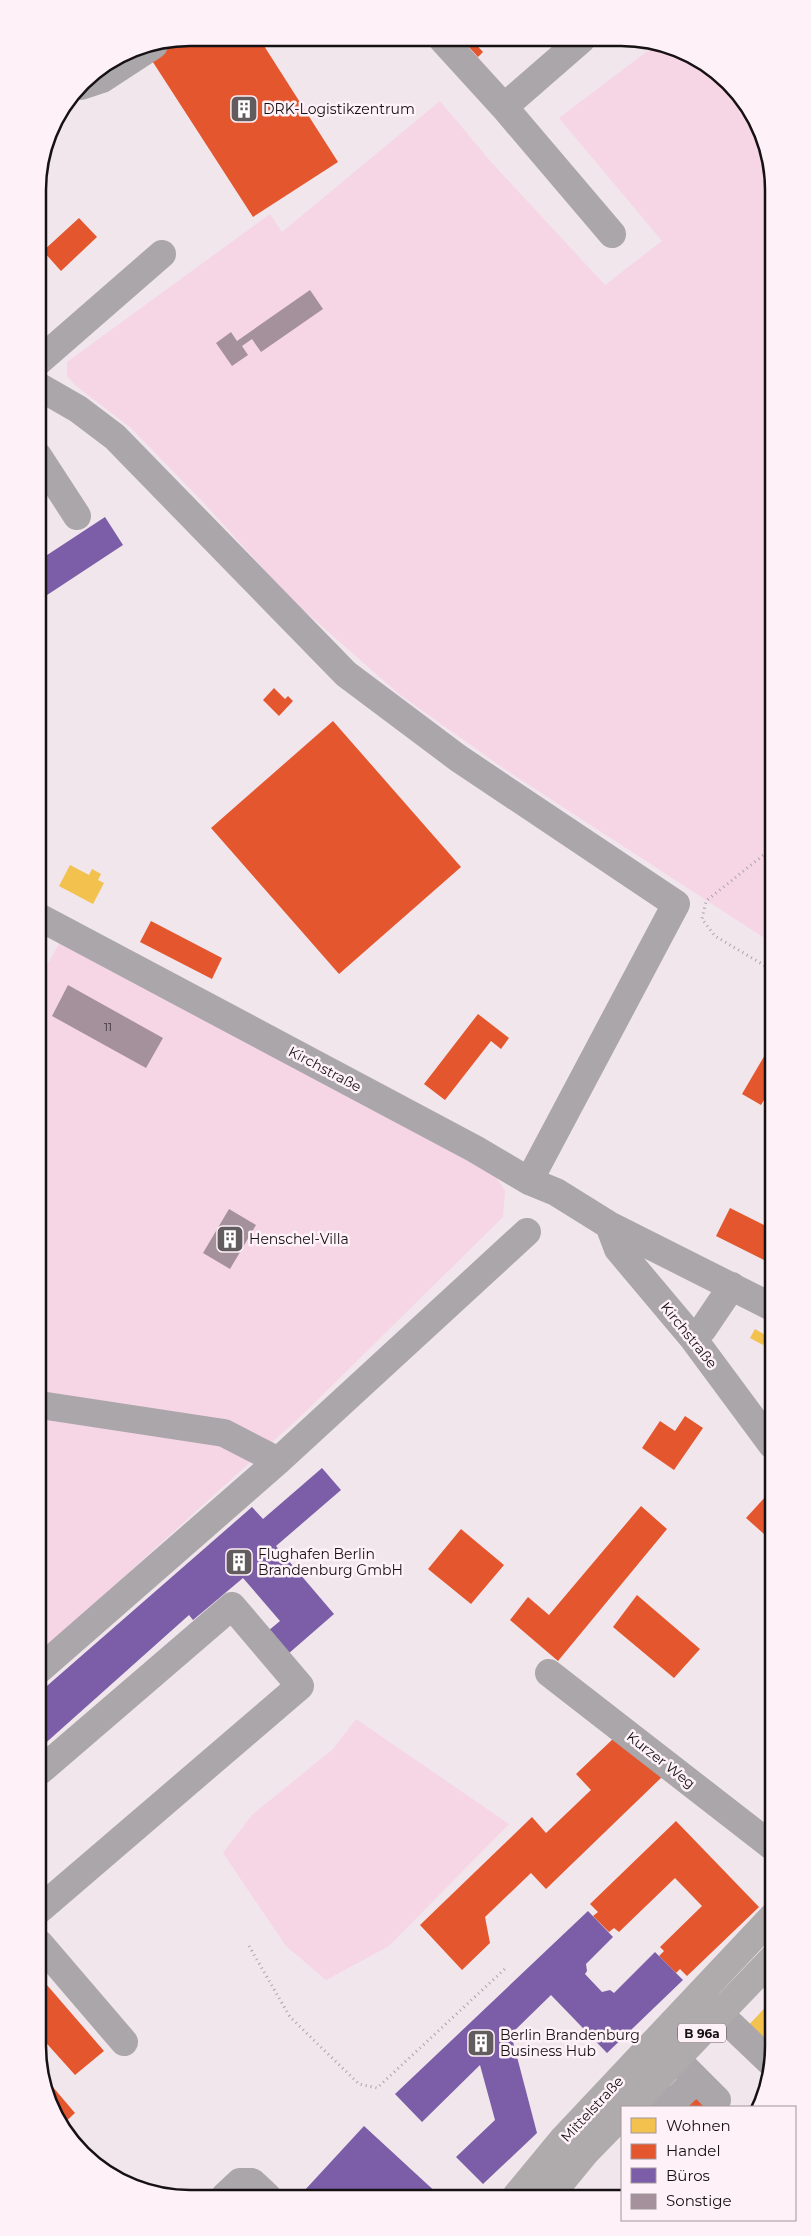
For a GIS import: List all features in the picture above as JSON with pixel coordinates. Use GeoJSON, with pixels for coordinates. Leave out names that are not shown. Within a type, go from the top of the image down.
{"type":"FeatureCollection","features":[{"type":"Feature","properties":{"kind":"main road","name":"Mittelstraße"},"geometry":{"type":"LineString","coordinates":[[521,2190],[564,2138],[764,1926]]}},
{"type":"Feature","properties":{"kind":"main road","name":"Mittelstraße"},"geometry":{"type":"LineString","coordinates":[[631,2106],[722,2014],[764,1968]]}},
{"type":"Feature","properties":{"kind":"main road","name":"Mittelstraße"},"geometry":{"type":"LineString","coordinates":[[555,2190],[586,2152],[621,2116]]}},
{"type":"Feature","properties":{"kind":"street"},"geometry":{"type":"LineString","coordinates":[[448,46],[504,107],[612,234]]}},
{"type":"Feature","properties":{"kind":"street"},"geometry":{"type":"LineString","coordinates":[[504,107],[573,46]]}},
{"type":"Feature","properties":{"kind":"street"},"geometry":{"type":"LineString","coordinates":[[96,81],[143,55]]}},
{"type":"Feature","properties":{"kind":"street"},"geometry":{"type":"LineString","coordinates":[[47,354],[162,254]]}},
{"type":"Feature","properties":{"kind":"street"},"geometry":{"type":"LineString","coordinates":[[47,391],[78,409],[115,437],[346,674],[458,758],[676,904],[529,1181]]}},
{"type":"Feature","properties":{"kind":"street"},"geometry":{"type":"LineString","coordinates":[[47,470],[77,516]]}},
{"type":"Feature","properties":{"kind":"street","name":"Kirchstraße"},"geometry":{"type":"LineString","coordinates":[[47,921],[475,1149],[529,1181],[556,1192],[609,1225],[764,1303]]}},
{"type":"Feature","properties":{"kind":"street","name":"Kirchstraße"},"geometry":{"type":"LineString","coordinates":[[609,1225],[618,1249],[692,1337],[764,1435]]}},
{"type":"Feature","properties":{"kind":"street"},"geometry":{"type":"LineString","coordinates":[[46,1664],[278,1461],[527,1232]]}},
{"type":"Feature","properties":{"kind":"street"},"geometry":{"type":"LineString","coordinates":[[692,1337],[703,1328],[732,1286]]}},
{"type":"Feature","properties":{"kind":"street"},"geometry":{"type":"LineString","coordinates":[[46,1406],[224,1433],[278,1461]]}},
{"type":"Feature","properties":{"kind":"street"},"geometry":{"type":"LineString","coordinates":[[46,1766],[232,1606],[300,1686],[46,1904]]}},
{"type":"Feature","properties":{"kind":"street","name":"Kurzer Weg"},"geometry":{"type":"LineString","coordinates":[[549,1673],[764,1840]]}},
{"type":"Feature","properties":{"kind":"street"},"geometry":{"type":"LineString","coordinates":[[46,1951],[124,2042]]}},
{"type":"Feature","properties":{"kind":"street"},"geometry":{"type":"LineString","coordinates":[[700,1995],[764,2056]]}},
{"type":"Feature","properties":{"kind":"street"},"geometry":{"type":"LineString","coordinates":[[676,2060],[717,2100]]}},
{"type":"Feature","properties":{"kind":"street"},"geometry":{"type":"LineString","coordinates":[[650,2087],[670,2105],[696,2080]]}},
{"type":"Feature","properties":{"kind":"street"},"geometry":{"type":"LineString","coordinates":[[231,2190],[240,2182],[252,2182],[261,2190]]}},
{"type":"Feature","properties":{"kind":"path"},"geometry":{"type":"LineString","coordinates":[[765,856],[706,901],[702,919],[715,936],[765,966]]}},
{"type":"Feature","properties":{"kind":"path"},"geometry":{"type":"LineString","coordinates":[[249,1946],[290,2017],[359,2084],[377,2088],[507,1967]]}},
{"type":"Feature","properties":{"kind":"shaded area"},"geometry":{"type":"Polygon","coordinates":[[[650,49],[685,61],[701,70],[723,88],[735,102],[750,126],[762,162],[765,190],[765,938],[506,770],[399,694],[291,599],[202,501],[131,428],[75,385],[67,376],[67,362],[270,214],[282,232],[440,101],[491,162],[605,285],[662,241],[559,118],[650,49]]]}},
{"type":"Feature","properties":{"kind":"shaded area"},"geometry":{"type":"Polygon","coordinates":[[[63,937],[488,1164],[505,1191],[503,1217],[301,1416],[46,1647],[47,966],[63,937]]]}},
{"type":"Feature","properties":{"kind":"shaded area"},"geometry":{"type":"Polygon","coordinates":[[[356,1719],[509,1824],[389,1946],[326,1980],[286,1946],[223,1853],[252,1815],[333,1749],[356,1719]]]}},
{"type":"Feature","properties":{"kind":"building: Wohnen"},"geometry":{"type":"Polygon","coordinates":[[[70,865],[89,875],[92,869],[101,874],[98,880],[104,883],[93,904],[59,886],[70,865]]]}},
{"type":"Feature","properties":{"kind":"building: Wohnen"},"geometry":{"type":"Polygon","coordinates":[[[755,1329],[764,1334],[764,1342],[763,1345],[750,1338],[755,1329]]]}},
{"type":"Feature","properties":{"kind":"building: Wohnen"},"geometry":{"type":"Polygon","coordinates":[[[764,2009],[764,2046],[745,2029],[764,2009]]]}},
{"type":"Feature","properties":{"kind":"building: Handel","name":"DRK-Logistikzentrum"},"geometry":{"type":"Polygon","coordinates":[[[264,46],[338,162],[253,217],[149,56],[160,49],[171,47],[264,46]]]}},
{"type":"Feature","properties":{"kind":"building: Handel"},"geometry":{"type":"Polygon","coordinates":[[[468,46],[478,46],[483,52],[478,57],[468,46]]]}},
{"type":"Feature","properties":{"kind":"building: Handel"},"geometry":{"type":"Polygon","coordinates":[[[79,218],[97,237],[61,271],[47,255],[47,247],[79,218]]]}},
{"type":"Feature","properties":{"kind":"building: Handel"},"geometry":{"type":"Polygon","coordinates":[[[274,688],[285,699],[288,696],[293,701],[279,716],[263,700],[274,688]]]}},
{"type":"Feature","properties":{"kind":"building: Handel"},"geometry":{"type":"Polygon","coordinates":[[[333,721],[461,867],[339,974],[211,828],[333,721]]]}},
{"type":"Feature","properties":{"kind":"building: Handel"},"geometry":{"type":"Polygon","coordinates":[[[151,921],[222,958],[212,979],[140,942],[151,921]]]}},
{"type":"Feature","properties":{"kind":"building: Handel"},"geometry":{"type":"Polygon","coordinates":[[[478,1014],[509,1038],[501,1049],[491,1041],[445,1100],[424,1084],[478,1014]]]}},
{"type":"Feature","properties":{"kind":"building: Handel"},"geometry":{"type":"Polygon","coordinates":[[[765,1056],[765,1099],[761,1105],[742,1094],[765,1056]]]}},
{"type":"Feature","properties":{"kind":"building: Handel"},"geometry":{"type":"Polygon","coordinates":[[[730,1208],[764,1225],[764,1260],[716,1236],[730,1208]]]}},
{"type":"Feature","properties":{"kind":"building: Handel"},"geometry":{"type":"Polygon","coordinates":[[[685,1416],[703,1428],[674,1470],[642,1448],[660,1421],[675,1431],[685,1416]]]}},
{"type":"Feature","properties":{"kind":"building: Handel"},"geometry":{"type":"Polygon","coordinates":[[[764,1498],[764,1534],[746,1518],[764,1498]]]}},
{"type":"Feature","properties":{"kind":"building: Handel"},"geometry":{"type":"Polygon","coordinates":[[[641,1506],[667,1529],[558,1661],[510,1620],[528,1597],[549,1615],[641,1506]]]}},
{"type":"Feature","properties":{"kind":"building: Handel"},"geometry":{"type":"Polygon","coordinates":[[[461,1529],[504,1565],[471,1604],[428,1569],[461,1529]]]}},
{"type":"Feature","properties":{"kind":"building: Handel"},"geometry":{"type":"Polygon","coordinates":[[[637,1595],[700,1649],[674,1678],[613,1627],[637,1595]]]}},
{"type":"Feature","properties":{"kind":"building: Handel"},"geometry":{"type":"Polygon","coordinates":[[[614,1738],[663,1776],[546,1889],[531,1873],[485,1917],[490,1943],[462,1970],[420,1925],[532,1817],[546,1833],[591,1790],[576,1774],[614,1738]]]}},
{"type":"Feature","properties":{"kind":"building: Handel"},"geometry":{"type":"Polygon","coordinates":[[[676,1821],[759,1907],[687,1976],[680,1969],[676,1973],[659,1956],[664,1951],[660,1947],[702,1906],[675,1878],[619,1932],[614,1928],[609,1932],[593,1916],[598,1912],[590,1904],[676,1821]]]}},
{"type":"Feature","properties":{"kind":"building: Handel"},"geometry":{"type":"Polygon","coordinates":[[[46,1984],[104,2051],[75,2075],[46,2043],[46,1984]]]}},
{"type":"Feature","properties":{"kind":"building: Handel"},"geometry":{"type":"Polygon","coordinates":[[[53,2087],[75,2113],[67,2120],[57,2101],[53,2087]]]}},
{"type":"Feature","properties":{"kind":"building: Handel"},"geometry":{"type":"Polygon","coordinates":[[[694,2087],[715,2106],[677,2106],[694,2087]]]}},
{"type":"Feature","properties":{"kind":"building: Büros"},"geometry":{"type":"Polygon","coordinates":[[[105,517],[123,545],[47,595],[47,555],[105,517]]]}},
{"type":"Feature","properties":{"kind":"building: Büros","name":"Flughafen Berlin Brandenburg GmbH"},"geometry":{"type":"Polygon","coordinates":[[[322,1468],[341,1490],[276,1546],[334,1614],[288,1654],[268,1631],[280,1621],[243,1578],[193,1620],[189,1615],[46,1742],[46,1687],[252,1507],[263,1519],[322,1468]]]}},
{"type":"Feature","properties":{"kind":"building: Büros","name":"Berlin Brandenburg Business Hub"},"geometry":{"type":"Polygon","coordinates":[[[588,1911],[613,1937],[586,1964],[587,1971],[585,1974],[602,1992],[610,1990],[614,1993],[655,1952],[683,1980],[607,2053],[551,1995],[511,2034],[537,2133],[483,2184],[456,2157],[495,2120],[480,2065],[422,2122],[395,2094],[588,1911]]]}},
{"type":"Feature","properties":{"kind":"building: Büros"},"geometry":{"type":"Polygon","coordinates":[[[364,2126],[433,2190],[305,2190],[364,2126]]]}},
{"type":"Feature","properties":{"kind":"building: Sonstige"},"geometry":{"type":"Polygon","coordinates":[[[310,290],[323,309],[261,352],[252,339],[242,346],[248,355],[232,366],[216,343],[231,332],[237,341],[310,290]]]}},
{"type":"Feature","properties":{"kind":"building: Sonstige"},"geometry":{"type":"Polygon","coordinates":[[[68,985],[163,1038],[146,1068],[52,1016],[68,985]]]}},
{"type":"Feature","properties":{"kind":"building: Sonstige","name":"Henschel-Villa"},"geometry":{"type":"Polygon","coordinates":[[[229,1209],[256,1225],[230,1269],[203,1253],[229,1209]]]}},
{"type":"Feature","properties":{"kind":"place","name":"DRK-Logistikzentrum"},"geometry":{"type":"Point","coordinates":[244,109]}},
{"type":"Feature","properties":{"kind":"place","name":"Henschel-Villa"},"geometry":{"type":"Point","coordinates":[230,1239]}},
{"type":"Feature","properties":{"kind":"place","name":"Flughafen Berlin Brandenburg GmbH"},"geometry":{"type":"Point","coordinates":[239,1562]}},
{"type":"Feature","properties":{"kind":"place","name":"Berlin Brandenburg Business Hub"},"geometry":{"type":"Point","coordinates":[481,2043]}}]}
